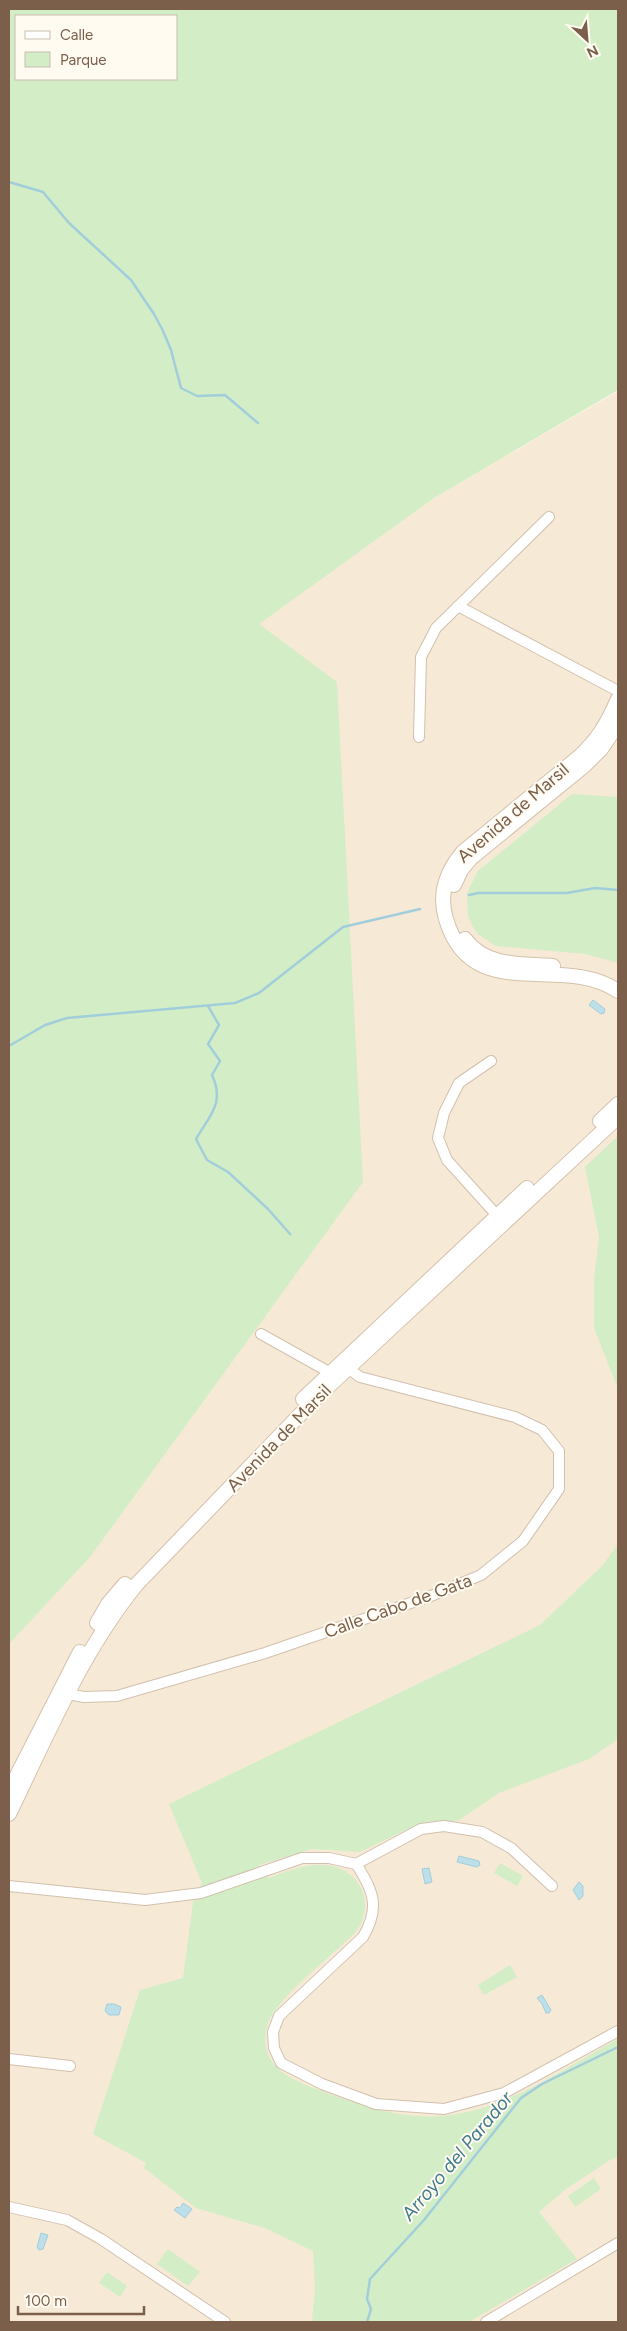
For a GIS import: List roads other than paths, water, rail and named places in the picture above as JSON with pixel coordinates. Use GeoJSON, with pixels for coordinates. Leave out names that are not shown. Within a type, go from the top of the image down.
{"type":"FeatureCollection","features":[{"type":"Feature","properties":{"kind":"street"},"geometry":{"type":"LineString","coordinates":[[419,738],[421,657],[436,628],[549,517]]}},
{"type":"Feature","properties":{"kind":"street"},"geometry":{"type":"LineString","coordinates":[[458,606],[618,691]]}},
{"type":"Feature","properties":{"kind":"street","name":"Avenida de Marsil"},"geometry":{"type":"LineString","coordinates":[[618,699],[607,726],[595,742],[463,852],[454,863],[443,890],[445,915],[452,938],[473,961],[488,969],[502,972],[583,977],[604,982],[618,992]]}},
{"type":"Feature","properties":{"kind":"street","name":"Avenida de Marsil"},"geometry":{"type":"LineString","coordinates":[[618,724],[601,749],[585,764],[471,858],[455,880],[452,902],[461,934],[477,952],[490,959],[503,962],[584,968],[609,974],[618,980]]}},
{"type":"Feature","properties":{"kind":"street"},"geometry":{"type":"LineString","coordinates":[[491,1061],[459,1083],[444,1113],[438,1138],[447,1160],[500,1219]]}},
{"type":"Feature","properties":{"kind":"street","name":"Avenida de Marsil"},"geometry":{"type":"LineString","coordinates":[[9,1814],[63,1693],[116,1609],[136,1585],[318,1396],[618,1104]]}},
{"type":"Feature","properties":{"kind":"street","name":"Avenida de Marsil"},"geometry":{"type":"LineString","coordinates":[[9,1791],[63,1693],[108,1604],[124,1585],[329,1372],[500,1219],[618,1117]]}},
{"type":"Feature","properties":{"kind":"street"},"geometry":{"type":"LineString","coordinates":[[261,1334],[329,1372]]}},
{"type":"Feature","properties":{"kind":"street","name":"Calle Cabo de Gata"},"geometry":{"type":"LineString","coordinates":[[63,1693],[117,1696],[266,1653],[431,1596],[482,1575],[523,1541],[559,1488],[558,1450],[542,1430],[515,1418],[360,1377],[348,1368]]}},
{"type":"Feature","properties":{"kind":"street"},"geometry":{"type":"LineString","coordinates":[[9,1886],[145,1900],[201,1893],[302,1858],[329,1858],[356,1864],[421,1829],[444,1826],[482,1832],[504,1844],[511,1848],[552,1886]]}},
{"type":"Feature","properties":{"kind":"street"},"geometry":{"type":"LineString","coordinates":[[356,1864],[367,1880],[374,1900],[373,1917],[363,1937],[279,2016],[273,2032],[274,2048],[281,2063],[322,2084],[376,2104],[444,2108],[504,2093],[618,2031]]}},
{"type":"Feature","properties":{"kind":"street"},"geometry":{"type":"LineString","coordinates":[[9,2059],[70,2066]]}},
{"type":"Feature","properties":{"kind":"street"},"geometry":{"type":"LineString","coordinates":[[9,2208],[68,2220],[101,2239],[224,2322]]}},
{"type":"Feature","properties":{"kind":"street"},"geometry":{"type":"LineString","coordinates":[[486,2322],[618,2243]]}},
{"type":"Feature","properties":{"kind":"water"},"geometry":{"type":"Polygon","coordinates":[[[593,1000],[605,1009],[604,1013],[601,1014],[589,1005],[593,1000]]]}},
{"type":"Feature","properties":{"kind":"water"},"geometry":{"type":"Polygon","coordinates":[[[459,1856],[479,1861],[480,1865],[477,1867],[457,1862],[459,1856]]]}},
{"type":"Feature","properties":{"kind":"water"},"geometry":{"type":"Polygon","coordinates":[[[429,1868],[432,1882],[425,1884],[422,1869],[429,1868]]]}},
{"type":"Feature","properties":{"kind":"water"},"geometry":{"type":"Polygon","coordinates":[[[579,1882],[583,1886],[583,1896],[579,1900],[573,1890],[579,1882]]]}},
{"type":"Feature","properties":{"kind":"water"},"geometry":{"type":"Polygon","coordinates":[[[542,1995],[551,2010],[549,2013],[546,2013],[537,1998],[542,1995]]]}},
{"type":"Feature","properties":{"kind":"water"},"geometry":{"type":"Polygon","coordinates":[[[107,2004],[121,2007],[119,2015],[109,2015],[105,2011],[107,2004]]]}},
{"type":"Feature","properties":{"kind":"water"},"geometry":{"type":"Polygon","coordinates":[[[183,2203],[192,2209],[185,2218],[174,2210],[177,2207],[180,2208],[183,2203]]]}},
{"type":"Feature","properties":{"kind":"water"},"geometry":{"type":"Polygon","coordinates":[[[41,2233],[48,2235],[43,2249],[39,2250],[37,2247],[41,2233]]]}},
{"type":"Feature","properties":{"kind":"waterway"},"geometry":{"type":"LineString","coordinates":[[9,182],[43,192],[69,223],[131,280],[163,331],[171,350],[181,388],[197,396],[225,395],[258,423]]}},
{"type":"Feature","properties":{"kind":"waterway"},"geometry":{"type":"LineString","coordinates":[[469,895],[478,893],[567,893],[595,888],[618,890]]}},
{"type":"Feature","properties":{"kind":"waterway"},"geometry":{"type":"LineString","coordinates":[[9,1046],[45,1025],[67,1018],[235,1003],[259,993],[343,927],[420,909]]}},
{"type":"Feature","properties":{"kind":"waterway"},"geometry":{"type":"LineString","coordinates":[[208,1006],[219,1025],[208,1044],[220,1061],[212,1075],[217,1093],[214,1108],[196,1139],[207,1160],[228,1172],[268,1209],[290,1234]]}},
{"type":"Feature","properties":{"kind":"waterway","name":"Arroyo del Parador"},"geometry":{"type":"LineString","coordinates":[[367,2322],[371,2309],[367,2299],[370,2279],[424,2220],[521,2098],[542,2084],[618,2047]]}}]}
